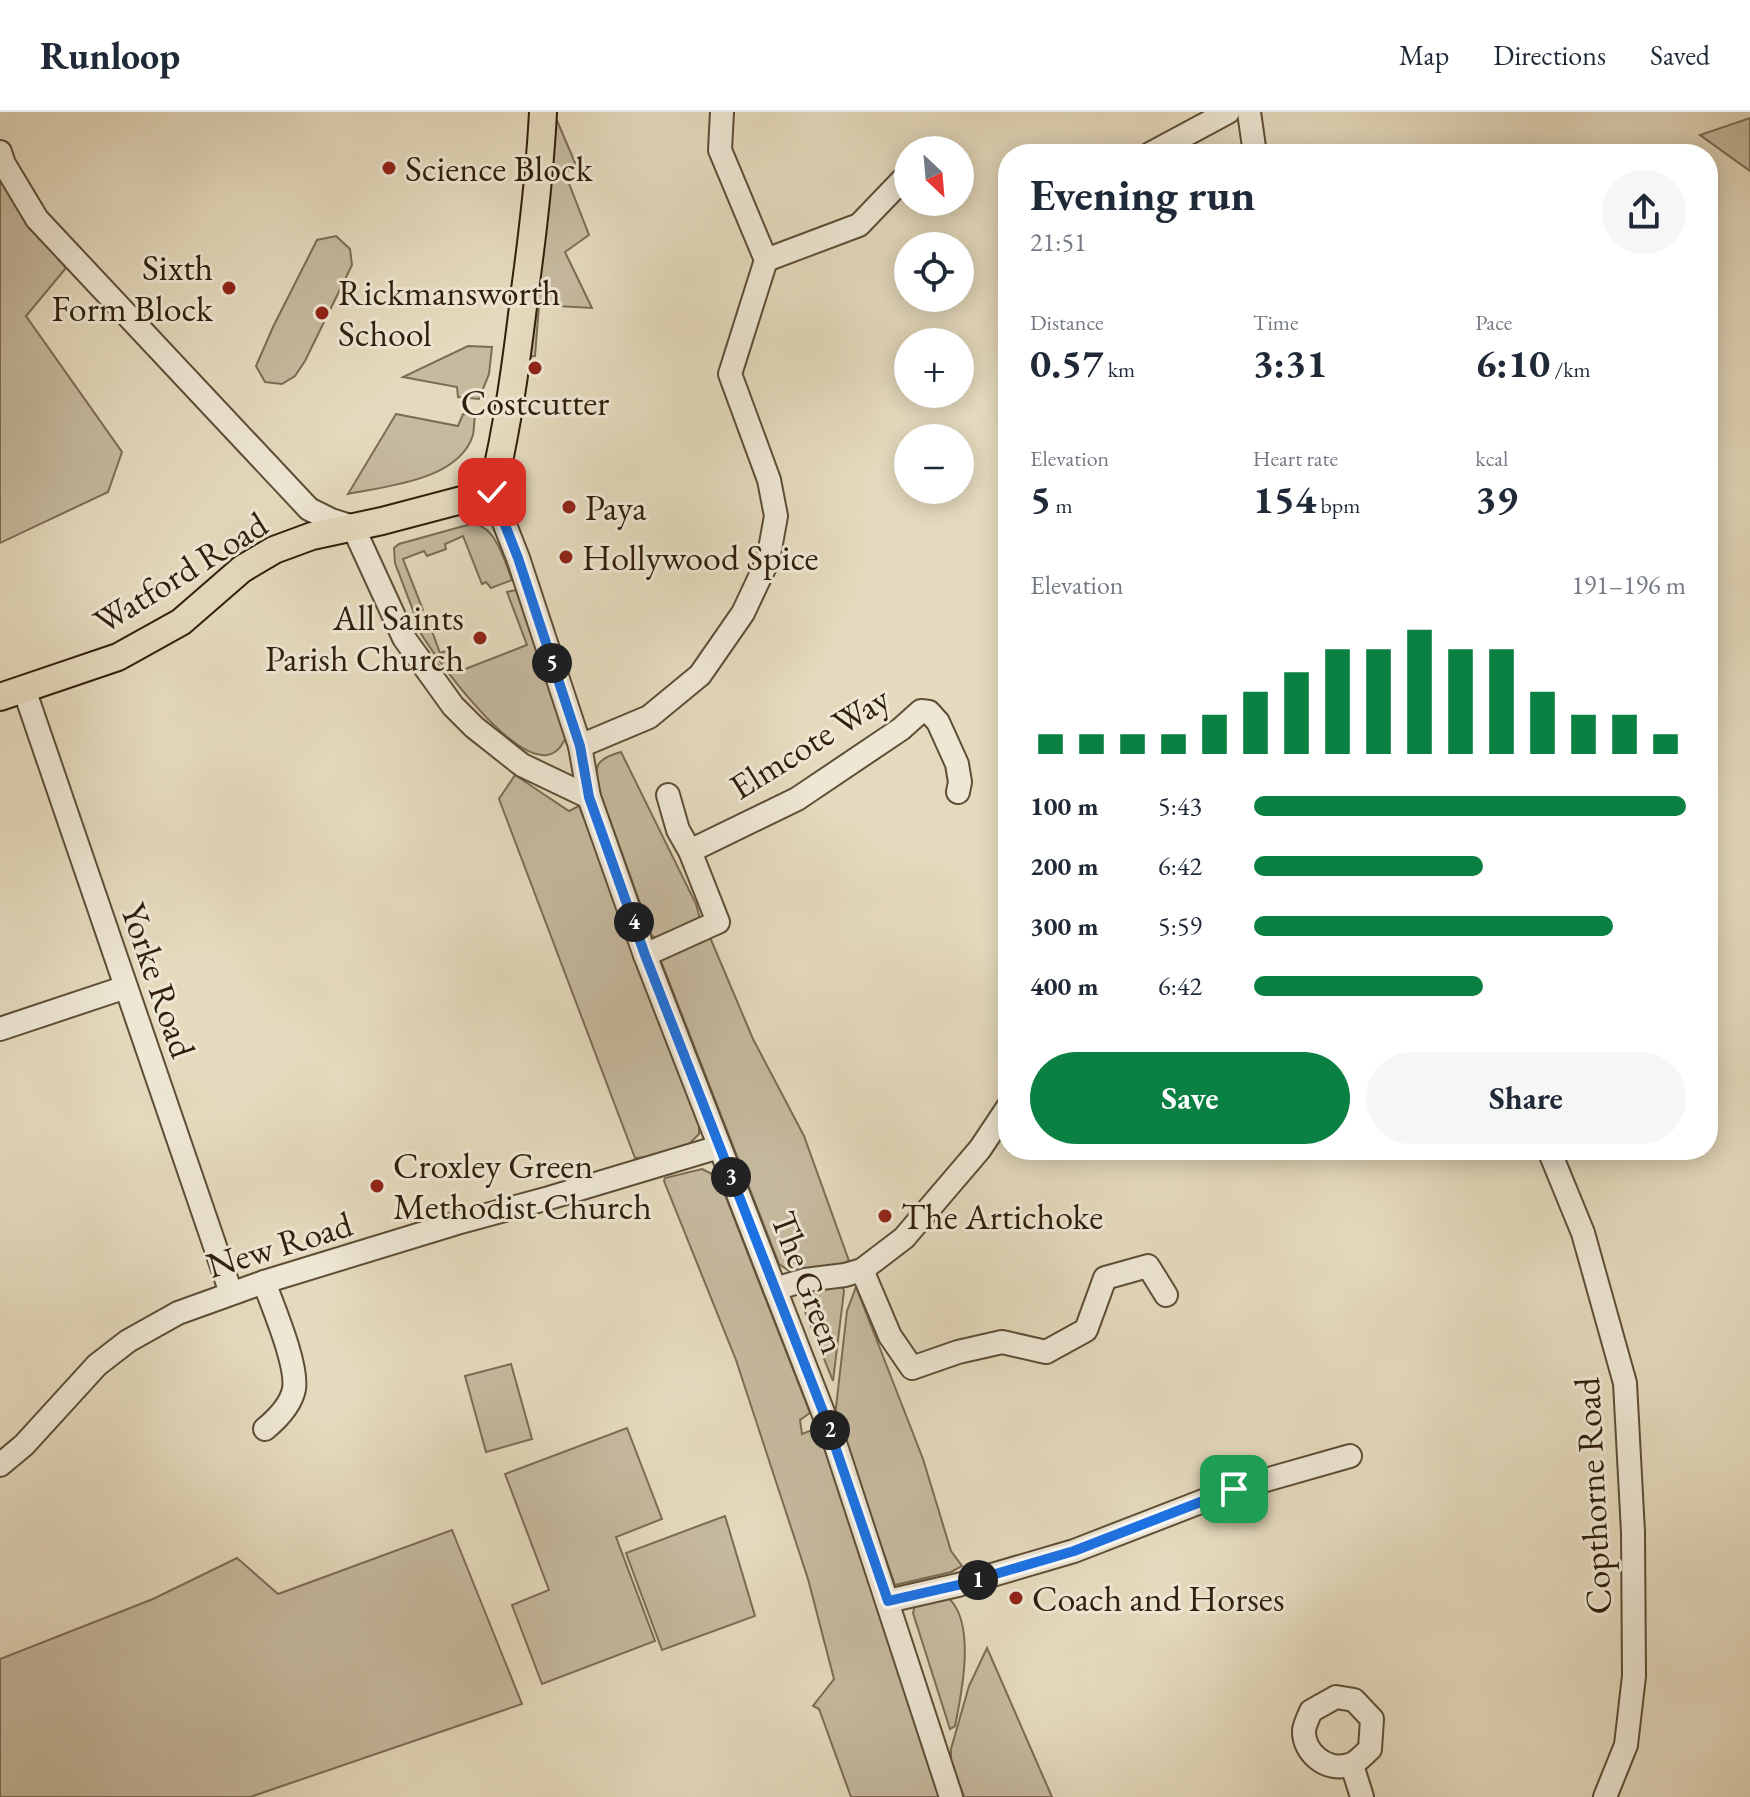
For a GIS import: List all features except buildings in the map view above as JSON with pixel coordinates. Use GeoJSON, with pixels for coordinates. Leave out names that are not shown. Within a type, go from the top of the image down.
{"type":"FeatureCollection","features":[{"type":"Feature","properties":{"kind":"main road"},"geometry":{"type":"LineString","coordinates":[[492,492],[520,330],[540,172],[543,112]]}},
{"type":"Feature","properties":{"kind":"main road","name":"Watford Road"},"geometry":{"type":"LineString","coordinates":[[12,693],[118,657],[181,622],[242,569],[274,550],[312,536],[492,492]]}},
{"type":"Feature","properties":{"kind":"street"},"geometry":{"type":"LineString","coordinates":[[580,746],[649,717],[700,675],[743,613],[768,560],[776,516],[769,480],[730,374],[766,260],[720,150],[722,112]]}},
{"type":"Feature","properties":{"kind":"street"},"geometry":{"type":"LineString","coordinates":[[1169,144],[1228,112]]}},
{"type":"Feature","properties":{"kind":"street"},"geometry":{"type":"LineString","coordinates":[[1249,112],[1254,144]]}},
{"type":"Feature","properties":{"kind":"street"},"geometry":{"type":"LineString","coordinates":[[0,152],[37,219],[299,499],[309,509],[353,527],[404,638],[453,706],[522,765],[589,797]]}},
{"type":"Feature","properties":{"kind":"street"},"geometry":{"type":"LineString","coordinates":[[766,260],[859,225],[894,189]]}},
{"type":"Feature","properties":{"kind":"street","name":"The Green"},"geometry":{"type":"LineString","coordinates":[[492,492],[518,558],[580,746],[589,797],[645,955],[835,1443],[951,1797]]}},
{"type":"Feature","properties":{"kind":"street","name":"Yorke Road"},"geometry":{"type":"LineString","coordinates":[[12,693],[126,987],[231,1293]]}},
{"type":"Feature","properties":{"kind":"street","name":"Elmcote Way"},"geometry":{"type":"LineString","coordinates":[[690,851],[797,799],[901,729],[921,711],[929,712],[938,722],[957,764],[958,792]]}},
{"type":"Feature","properties":{"kind":"street"},"geometry":{"type":"LineString","coordinates":[[645,955],[718,922],[690,851],[678,830],[668,795]]}},
{"type":"Feature","properties":{"kind":"street"},"geometry":{"type":"LineString","coordinates":[[0,1029],[126,987]]}},
{"type":"Feature","properties":{"kind":"street"},"geometry":{"type":"LineString","coordinates":[[775,1289],[862,1270],[904,1238],[980,1149],[998,1122]]}},
{"type":"Feature","properties":{"kind":"street","name":"New Road"},"geometry":{"type":"LineString","coordinates":[[0,1465],[24,1445],[108,1355],[178,1313],[264,1282],[719,1147]]}},
{"type":"Feature","properties":{"kind":"street","name":"Copthorne Road"},"geometry":{"type":"LineString","coordinates":[[1553,1160],[1583,1233],[1625,1383],[1633,1532],[1634,1676],[1626,1745],[1605,1797]]}},
{"type":"Feature","properties":{"kind":"street"},"geometry":{"type":"LineString","coordinates":[[862,1270],[890,1336],[912,1368],[958,1352],[1002,1342],[1046,1352],[1086,1330],[1105,1278],[1148,1266],[1166,1295]]}},
{"type":"Feature","properties":{"kind":"street"},"geometry":{"type":"LineString","coordinates":[[264,1282],[295,1372],[294,1393],[279,1417],[265,1429]]}},
{"type":"Feature","properties":{"kind":"street"},"geometry":{"type":"LineString","coordinates":[[888,1601],[958,1585],[1074,1551],[1234,1489],[1350,1456]]}},
{"type":"Feature","properties":{"kind":"street"},"geometry":{"type":"LineString","coordinates":[[1352,1765],[1362,1797]]}},
{"type":"Feature","properties":{"kind":"shaded area"},"geometry":{"type":"Polygon","coordinates":[[[555,116],[576,165],[565,173],[589,235],[565,252],[592,308],[539,305],[535,356],[525,357],[555,116]]]}},
{"type":"Feature","properties":{"kind":"shaded area"},"geometry":{"type":"Polygon","coordinates":[[[1750,118],[1750,171],[1718,148],[1718,144],[1712,144],[1700,135],[1750,118]]]}},
{"type":"Feature","properties":{"kind":"shaded area"},"geometry":{"type":"Polygon","coordinates":[[[0,170],[37,233],[66,268],[26,316],[122,452],[108,492],[0,543],[0,170]]]}},
{"type":"Feature","properties":{"kind":"shaded area"},"geometry":{"type":"Polygon","coordinates":[[[336,236],[350,249],[352,265],[295,376],[282,384],[265,382],[256,366],[273,327],[317,240],[336,236]]]}},
{"type":"Feature","properties":{"kind":"shaded area"},"geometry":{"type":"Polygon","coordinates":[[[468,346],[492,347],[489,374],[479,399],[458,397],[457,387],[403,377],[468,346]]]}},
{"type":"Feature","properties":{"kind":"shaded area"},"geometry":{"type":"Polygon","coordinates":[[[396,414],[458,426],[463,414],[475,416],[473,435],[465,450],[438,471],[401,484],[348,494],[396,414]]]}},
{"type":"Feature","properties":{"kind":"shaded area"},"geometry":{"type":"Polygon","coordinates":[[[471,524],[479,525],[493,537],[512,580],[491,588],[486,582],[482,584],[463,536],[445,544],[446,549],[427,556],[424,551],[403,559],[423,610],[414,613],[395,563],[394,548],[471,524]]]}},
{"type":"Feature","properties":{"kind":"shaded area"},"geometry":{"type":"Polygon","coordinates":[[[516,590],[568,734],[558,750],[547,755],[531,752],[494,725],[456,682],[417,627],[429,623],[440,653],[446,651],[455,673],[527,645],[507,592],[516,590]]]}},
{"type":"Feature","properties":{"kind":"shaded area"},"geometry":{"type":"Polygon","coordinates":[[[621,752],[696,904],[700,919],[658,939],[652,936],[597,778],[600,762],[621,752]]]}},
{"type":"Feature","properties":{"kind":"shaded area"},"geometry":{"type":"Polygon","coordinates":[[[515,775],[569,811],[579,806],[699,1116],[699,1134],[689,1144],[651,1157],[635,1158],[499,799],[515,775]]]}},
{"type":"Feature","properties":{"kind":"shaded area"},"geometry":{"type":"Polygon","coordinates":[[[709,935],[753,1039],[804,1136],[849,1261],[828,1269],[795,1275],[779,1264],[661,961],[662,955],[709,935]]]}},
{"type":"Feature","properties":{"kind":"shaded area"},"geometry":{"type":"Polygon","coordinates":[[[702,1169],[718,1177],[810,1413],[800,1420],[802,1434],[817,1428],[851,1522],[940,1797],[851,1797],[819,1709],[813,1706],[834,1679],[808,1579],[736,1360],[664,1181],[665,1178],[702,1169]]]}},
{"type":"Feature","properties":{"kind":"shaded area"},"geometry":{"type":"Polygon","coordinates":[[[842,1285],[844,1291],[833,1381],[804,1305],[812,1286],[842,1285]]]}},
{"type":"Feature","properties":{"kind":"shaded area"},"geometry":{"type":"Polygon","coordinates":[[[856,1287],[923,1459],[951,1551],[962,1566],[951,1572],[895,1585],[835,1416],[847,1311],[856,1287]]]}},
{"type":"Feature","properties":{"kind":"shaded area"},"geometry":{"type":"Polygon","coordinates":[[[511,1364],[532,1439],[486,1452],[465,1376],[511,1364]]]}},
{"type":"Feature","properties":{"kind":"shaded area"},"geometry":{"type":"Polygon","coordinates":[[[627,1428],[662,1519],[616,1537],[655,1641],[542,1684],[512,1605],[549,1590],[505,1474],[627,1428]]]}},
{"type":"Feature","properties":{"kind":"shaded area"},"geometry":{"type":"Polygon","coordinates":[[[725,1516],[755,1616],[662,1650],[626,1553],[725,1516]]]}},
{"type":"Feature","properties":{"kind":"shaded area"},"geometry":{"type":"Polygon","coordinates":[[[452,1530],[522,1704],[250,1797],[0,1797],[0,1659],[153,1599],[237,1558],[278,1594],[452,1530]]]}},
{"type":"Feature","properties":{"kind":"shaded area"},"geometry":{"type":"Polygon","coordinates":[[[946,1596],[956,1607],[961,1621],[965,1657],[955,1726],[950,1729],[913,1613],[915,1605],[946,1596]]]}},
{"type":"Feature","properties":{"kind":"shaded area"},"geometry":{"type":"Polygon","coordinates":[[[987,1648],[1052,1797],[964,1797],[951,1761],[951,1749],[969,1686],[987,1648]]]}},
{"type":"Feature","properties":{"kind":"place","name":"Science Block"},"geometry":{"type":"Point","coordinates":[389,168]}},
{"type":"Feature","properties":{"kind":"place","name":"Sixth Form Block"},"geometry":{"type":"Point","coordinates":[229,288]}},
{"type":"Feature","properties":{"kind":"place","name":"Rickmansworth School"},"geometry":{"type":"Point","coordinates":[322,313]}},
{"type":"Feature","properties":{"kind":"place","name":"Costcutter"},"geometry":{"type":"Point","coordinates":[535,368]}},
{"type":"Feature","properties":{"kind":"place","name":"Paya"},"geometry":{"type":"Point","coordinates":[569,507]}},
{"type":"Feature","properties":{"kind":"place","name":"Hollywood Spice"},"geometry":{"type":"Point","coordinates":[566,557]}},
{"type":"Feature","properties":{"kind":"place","name":"All Saints Parish Church"},"geometry":{"type":"Point","coordinates":[480,638]}},
{"type":"Feature","properties":{"kind":"place","name":"Croxley Green Methodist Church"},"geometry":{"type":"Point","coordinates":[377,1186]}},
{"type":"Feature","properties":{"kind":"place","name":"The Artichoke"},"geometry":{"type":"Point","coordinates":[885,1216]}},
{"type":"Feature","properties":{"kind":"place","name":"Coach and Horses"},"geometry":{"type":"Point","coordinates":[1016,1598]}},
{"type":"Feature","properties":{"kind":"route"},"geometry":{"type":"LineString","coordinates":[[492,492],[518,558],[580,746],[589,797],[645,955],[835,1443],[888,1601],[958,1585],[1074,1551],[1234,1489]]}}]}
